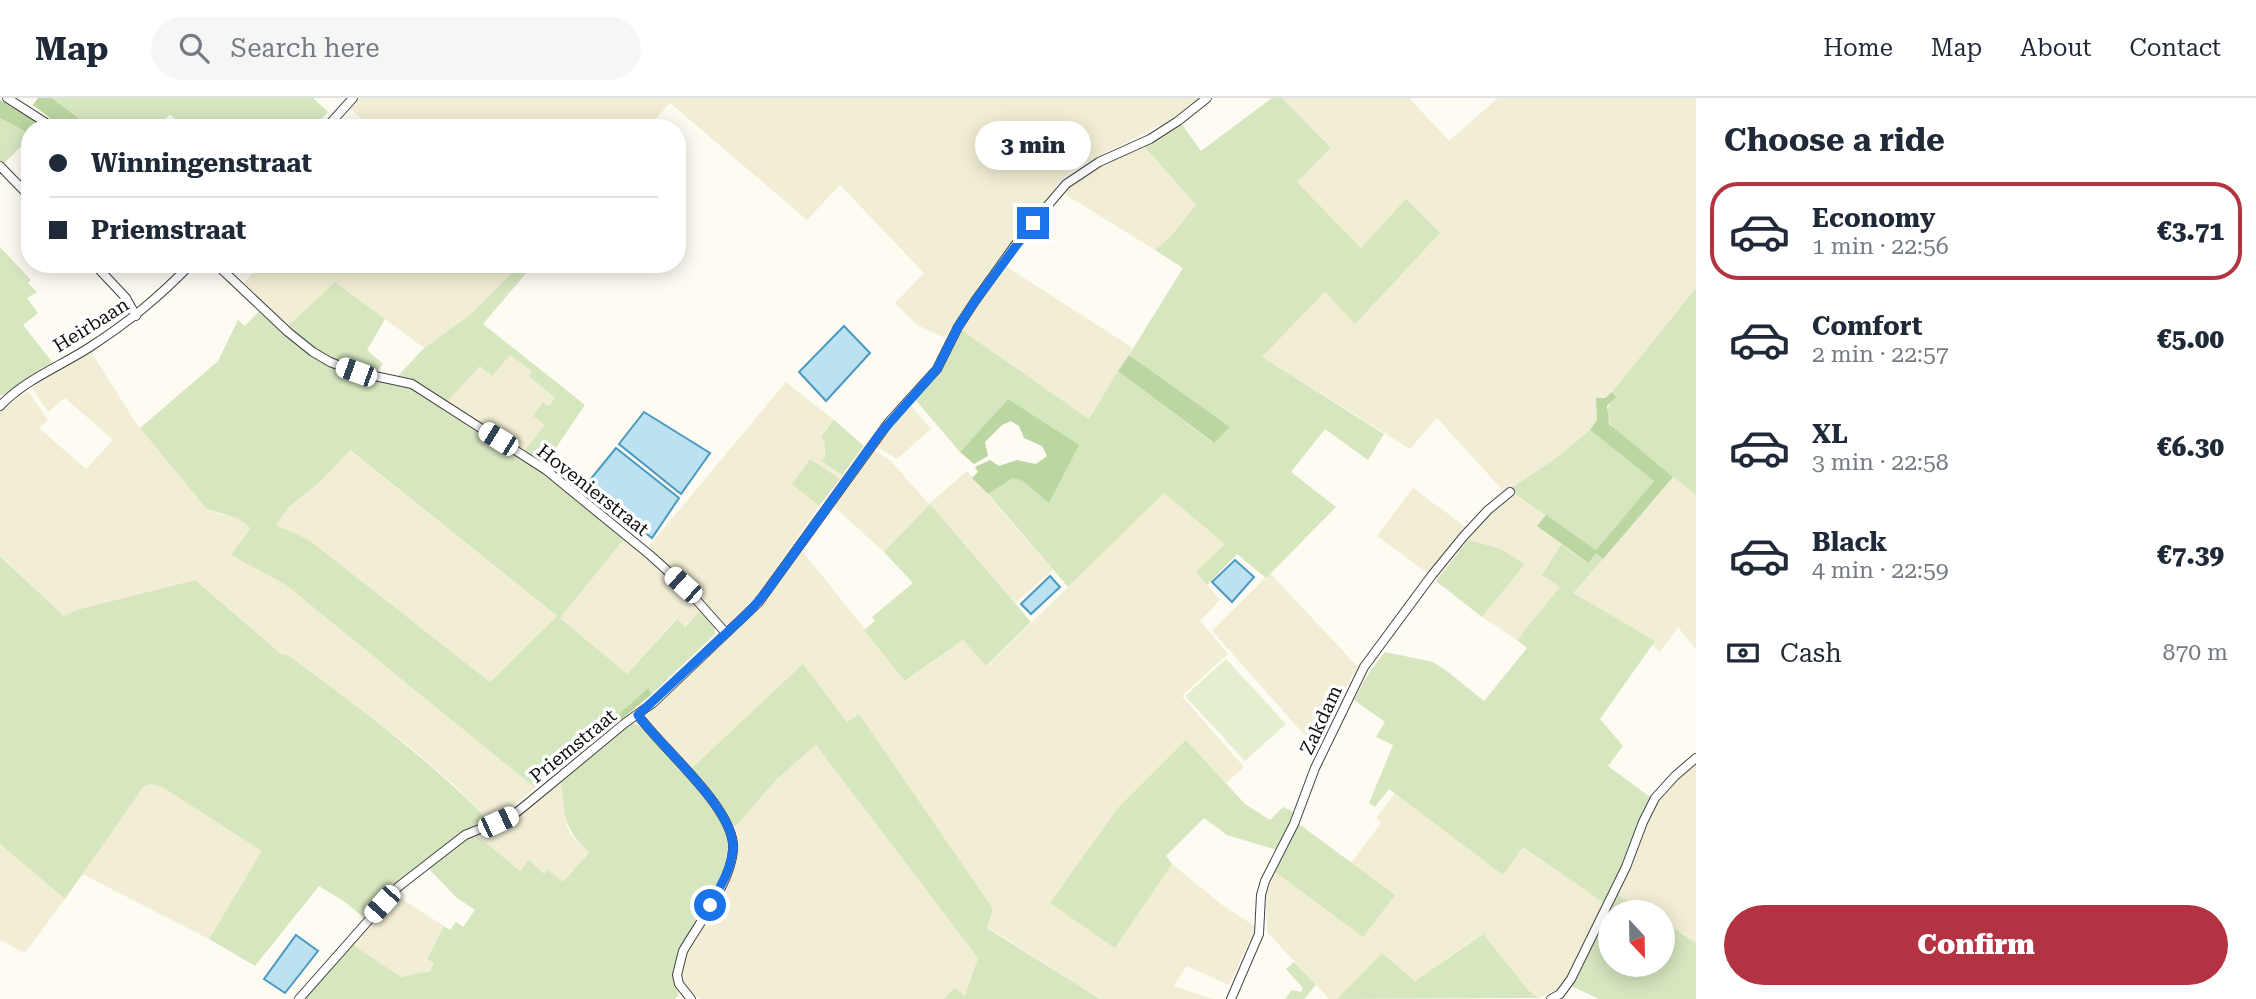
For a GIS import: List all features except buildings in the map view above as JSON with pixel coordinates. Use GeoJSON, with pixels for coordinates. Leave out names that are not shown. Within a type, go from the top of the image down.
{"type":"FeatureCollection","features":[{"type":"Feature","properties":{"kind":"street"},"geometry":{"type":"LineString","coordinates":[[7,98],[40,119]]}},
{"type":"Feature","properties":{"kind":"street"},"geometry":{"type":"LineString","coordinates":[[334,119],[353,98]]}},
{"type":"Feature","properties":{"kind":"street","name":"Priemstraat"},"geometry":{"type":"LineString","coordinates":[[299,999],[398,887],[465,835],[512,816],[638,715],[763,597],[882,430],[937,369],[958,327],[975,301],[1021,237],[1066,184],[1099,162],[1150,139],[1207,98]]}},
{"type":"Feature","properties":{"kind":"street"},"geometry":{"type":"LineString","coordinates":[[0,166],[21,188]]}},
{"type":"Feature","properties":{"kind":"street"},"geometry":{"type":"LineString","coordinates":[[102,273],[126,298],[136,316]]}},
{"type":"Feature","properties":{"kind":"street","name":"Heirbaan"},"geometry":{"type":"LineString","coordinates":[[1,404],[29,382],[90,347],[136,316],[181,273]]}},
{"type":"Feature","properties":{"kind":"street","name":"Hovenierstraat"},"geometry":{"type":"LineString","coordinates":[[226,273],[313,352],[356,372],[412,384],[546,470],[658,562],[709,612],[725,632]]}},
{"type":"Feature","properties":{"kind":"street","name":"Zakdam"},"geometry":{"type":"LineString","coordinates":[[1231,999],[1259,934],[1261,895],[1265,881],[1294,824],[1315,768],[1364,667],[1432,575],[1488,510],[1510,492]]}},
{"type":"Feature","properties":{"kind":"street"},"geometry":{"type":"LineString","coordinates":[[638,715],[647,729],[690,774],[731,830],[733,850],[723,882],[683,951],[679,964],[679,984],[691,999]]}},
{"type":"Feature","properties":{"kind":"street"},"geometry":{"type":"LineString","coordinates":[[1551,999],[1560,993],[1571,979],[1626,867],[1655,798],[1696,758]]}},
{"type":"Feature","properties":{"kind":"shaded area"},"geometry":{"type":"Polygon","coordinates":[[[355,98],[1199,98],[1168,121],[1078,167],[1062,179],[985,276],[945,338],[917,325],[895,303],[924,273],[840,185],[807,220],[670,103],[655,119],[362,119],[348,107],[355,98]]]}},
{"type":"Feature","properties":{"kind":"shaded area"},"geometry":{"type":"Polygon","coordinates":[[[1282,98],[1409,98],[1449,141],[1498,98],[1696,98],[1696,288],[1612,392],[1605,398],[1596,398],[1597,420],[1594,426],[1556,458],[1505,493],[1437,418],[1410,449],[1262,357],[1326,291],[1354,323],[1361,248],[1297,182],[1331,146],[1282,98]]]}},
{"type":"Feature","properties":{"kind":"shaded area"},"geometry":{"type":"Polygon","coordinates":[[[1143,145],[1196,205],[1171,236],[1155,250],[1063,193],[1077,178],[1094,167],[1143,145]]]}},
{"type":"Feature","properties":{"kind":"shaded area"},"geometry":{"type":"Polygon","coordinates":[[[1004,265],[1133,348],[1089,419],[960,329],[1004,265]]]}},
{"type":"Feature","properties":{"kind":"shaded area"},"geometry":{"type":"Polygon","coordinates":[[[253,273],[512,273],[471,314],[424,348],[335,282],[287,327],[243,284],[253,273]]]}},
{"type":"Feature","properties":{"kind":"shaded area"},"geometry":{"type":"Polygon","coordinates":[[[90,350],[134,420],[206,508],[248,524],[250,527],[231,555],[286,585],[535,788],[506,813],[486,818],[454,785],[410,747],[288,655],[281,654],[195,580],[76,610],[64,616],[0,555],[0,411],[28,391],[48,420],[39,428],[86,469],[113,440],[65,398],[48,412],[32,388],[90,350]]]}},
{"type":"Feature","properties":{"kind":"shaded area"},"geometry":{"type":"Polygon","coordinates":[[[510,354],[532,371],[529,376],[555,398],[549,406],[544,402],[534,416],[545,425],[524,451],[447,402],[480,366],[510,354]]]}},
{"type":"Feature","properties":{"kind":"shaded area"},"geometry":{"type":"Polygon","coordinates":[[[786,382],[834,420],[821,435],[825,443],[825,457],[821,461],[842,475],[840,479],[810,459],[793,484],[819,506],[756,597],[725,626],[649,546],[786,382]]]}},
{"type":"Feature","properties":{"kind":"shaded area"},"geometry":{"type":"Polygon","coordinates":[[[908,402],[931,429],[897,459],[874,445],[908,402]]]}},
{"type":"Feature","properties":{"kind":"shaded area"},"geometry":{"type":"Polygon","coordinates":[[[871,448],[891,461],[929,504],[967,471],[1053,570],[1015,603],[930,504],[884,552],[831,504],[871,448]]]}},
{"type":"Feature","properties":{"kind":"shaded area"},"geometry":{"type":"Polygon","coordinates":[[[349,450],[557,616],[490,682],[309,540],[275,525],[288,508],[322,480],[349,450]]]}},
{"type":"Feature","properties":{"kind":"shaded area"},"geometry":{"type":"Polygon","coordinates":[[[1673,477],[1696,495],[1696,650],[1678,627],[1660,652],[1652,645],[1655,641],[1572,593],[1673,477]]]}},
{"type":"Feature","properties":{"kind":"shaded area"},"geometry":{"type":"Polygon","coordinates":[[[1413,488],[1467,528],[1429,574],[1377,536],[1413,488]]]}},
{"type":"Feature","properties":{"kind":"shaded area"},"geometry":{"type":"Polygon","coordinates":[[[1164,493],[1226,544],[1196,572],[1220,600],[1200,621],[1228,654],[1182,696],[1244,767],[1226,783],[1186,740],[1115,947],[1172,864],[1221,904],[1256,927],[1229,985],[1186,966],[1174,986],[1212,999],[1100,999],[987,927],[858,714],[847,722],[803,665],[691,769],[647,723],[648,714],[724,637],[800,548],[906,681],[963,640],[987,666],[1164,493]]]}},
{"type":"Feature","properties":{"kind":"shaded area"},"geometry":{"type":"Polygon","coordinates":[[[1512,493],[1546,515],[1537,526],[1561,544],[1542,574],[1561,587],[1517,640],[1482,617],[1525,564],[1499,548],[1468,540],[1495,506],[1512,493]]]}},
{"type":"Feature","properties":{"kind":"shaded area"},"geometry":{"type":"Polygon","coordinates":[[[625,538],[675,582],[701,610],[684,627],[676,619],[627,674],[560,618],[625,538]]]}},
{"type":"Feature","properties":{"kind":"shaded area"},"geometry":{"type":"Polygon","coordinates":[[[1270,573],[1358,667],[1342,693],[1316,748],[1212,631],[1270,573]]]}},
{"type":"Feature","properties":{"kind":"shaded area"},"geometry":{"type":"Polygon","coordinates":[[[816,745],[978,958],[965,997],[954,988],[944,999],[701,999],[689,993],[682,983],[682,966],[686,954],[735,860],[735,827],[777,779],[816,745]]]}},
{"type":"Feature","properties":{"kind":"shaded area"},"geometry":{"type":"Polygon","coordinates":[[[1696,762],[1696,943],[1682,932],[1675,931],[1675,900],[1626,900],[1617,894],[1642,827],[1655,805],[1696,762]]]}},
{"type":"Feature","properties":{"kind":"shaded area"},"geometry":{"type":"Polygon","coordinates":[[[560,780],[567,826],[571,835],[589,853],[563,883],[548,870],[544,874],[520,871],[474,833],[498,825],[560,780]]]}},
{"type":"Feature","properties":{"kind":"shaded area"},"geometry":{"type":"Polygon","coordinates":[[[150,784],[162,787],[263,851],[209,939],[82,874],[144,786],[150,784]]]}},
{"type":"Feature","properties":{"kind":"shaded area"},"geometry":{"type":"Polygon","coordinates":[[[1395,793],[1503,874],[1523,847],[1600,900],[1598,915],[1566,980],[1558,989],[1539,998],[1528,990],[1482,934],[1415,981],[1382,953],[1337,999],[1329,999],[1267,932],[1266,894],[1275,872],[1363,937],[1351,863],[1381,823],[1376,818],[1395,793]]]}},
{"type":"Feature","properties":{"kind":"shaded area"},"geometry":{"type":"Polygon","coordinates":[[[0,844],[65,899],[25,953],[0,940],[0,844]]]}},
{"type":"Feature","properties":{"kind":"shaded area"},"geometry":{"type":"Polygon","coordinates":[[[394,894],[444,926],[427,959],[434,963],[430,971],[401,977],[350,943],[394,894]]]}},
{"type":"Feature","properties":{"kind":"green space"},"geometry":{"type":"Polygon","coordinates":[[[38,98],[52,98],[79,119],[51,119],[33,105],[38,98]]]}},
{"type":"Feature","properties":{"kind":"green space"},"geometry":{"type":"Polygon","coordinates":[[[52,98],[313,98],[328,112],[321,119],[175,119],[170,114],[166,119],[79,119],[52,98]]]}},
{"type":"Feature","properties":{"kind":"green space"},"geometry":{"type":"Polygon","coordinates":[[[1272,98],[1282,98],[1331,147],[1297,182],[1361,248],[1406,199],[1440,233],[1355,324],[1325,292],[1262,357],[1384,434],[1368,460],[1325,429],[1291,472],[1336,507],[1266,578],[1237,554],[1207,585],[1196,572],[1225,544],[1164,493],[1068,587],[988,494],[1013,478],[1023,481],[1069,465],[1008,399],[960,452],[914,398],[942,369],[960,329],[1089,419],[1118,371],[1213,443],[1230,427],[1129,355],[1183,268],[1155,250],[1171,236],[1196,205],[1143,145],[1181,123],[1201,151],[1272,98]]]}},
{"type":"Feature","properties":{"kind":"green space"},"geometry":{"type":"Polygon","coordinates":[[[0,100],[31,119],[21,119],[21,129],[0,118],[0,100]]]}},
{"type":"Feature","properties":{"kind":"green space"},"geometry":{"type":"Polygon","coordinates":[[[0,118],[21,129],[21,147],[3,164],[0,161],[0,118]]]}},
{"type":"Feature","properties":{"kind":"green space"},"geometry":{"type":"Polygon","coordinates":[[[0,247],[21,269],[21,273],[31,280],[28,283],[37,292],[27,298],[38,313],[23,325],[53,363],[0,395],[0,247]]]}},
{"type":"Feature","properties":{"kind":"green space"},"geometry":{"type":"Polygon","coordinates":[[[512,273],[526,273],[483,324],[585,405],[543,463],[524,451],[545,425],[533,416],[543,402],[549,406],[555,398],[529,376],[532,371],[510,355],[492,376],[480,366],[447,402],[396,378],[424,348],[471,314],[512,273]]]}},
{"type":"Feature","properties":{"kind":"green space"},"geometry":{"type":"Polygon","coordinates":[[[335,282],[385,319],[367,350],[383,364],[374,375],[331,360],[287,327],[335,282]]]}},
{"type":"Feature","properties":{"kind":"green space"},"geometry":{"type":"Polygon","coordinates":[[[1696,288],[1696,495],[1619,434],[1611,425],[1607,412],[1615,397],[1612,392],[1696,288]]]}},
{"type":"Feature","properties":{"kind":"green space"},"geometry":{"type":"Polygon","coordinates":[[[260,310],[337,368],[375,381],[406,386],[418,391],[533,464],[625,538],[560,618],[627,674],[677,619],[685,627],[701,610],[715,625],[715,634],[652,694],[647,689],[535,788],[286,585],[231,555],[250,528],[235,518],[206,508],[140,428],[218,361],[238,320],[245,326],[260,310]],[[350,450],[322,480],[288,508],[276,525],[309,540],[490,682],[557,616],[350,450]]]}},
{"type":"Feature","properties":{"kind":"green space"},"geometry":{"type":"Polygon","coordinates":[[[1129,355],[1230,427],[1214,443],[1118,371],[1129,355]]]}},
{"type":"Feature","properties":{"kind":"green space"},"geometry":{"type":"Polygon","coordinates":[[[1612,392],[1616,397],[1607,406],[1609,424],[1673,477],[1603,559],[1596,553],[1588,563],[1537,526],[1546,515],[1596,550],[1654,481],[1590,430],[1597,420],[1596,398],[1605,398],[1612,392]]]}},
{"type":"Feature","properties":{"kind":"green space"},"geometry":{"type":"Polygon","coordinates":[[[1008,399],[1079,445],[1049,503],[1023,481],[1013,478],[988,494],[972,478],[978,472],[975,467],[990,460],[999,466],[1017,460],[1036,464],[1047,456],[1042,446],[1024,438],[1019,426],[1011,421],[1002,425],[985,442],[988,456],[974,464],[960,452],[1008,399]]]}},
{"type":"Feature","properties":{"kind":"green space"},"geometry":{"type":"Polygon","coordinates":[[[834,420],[864,446],[842,475],[821,461],[825,457],[825,443],[821,436],[834,420]]]}},
{"type":"Feature","properties":{"kind":"green space"},"geometry":{"type":"Polygon","coordinates":[[[1590,430],[1654,481],[1596,550],[1509,490],[1556,458],[1590,430]]]}},
{"type":"Feature","properties":{"kind":"green space"},"geometry":{"type":"Polygon","coordinates":[[[810,459],[840,479],[819,506],[792,484],[810,459]]]}},
{"type":"Feature","properties":{"kind":"green space"},"geometry":{"type":"Polygon","coordinates":[[[930,504],[1031,622],[986,666],[963,640],[905,681],[864,630],[875,621],[872,617],[913,583],[884,552],[930,504]]]}},
{"type":"Feature","properties":{"kind":"green space"},"geometry":{"type":"Polygon","coordinates":[[[1468,540],[1499,548],[1525,564],[1482,617],[1436,581],[1468,540]]]}},
{"type":"Feature","properties":{"kind":"green space"},"geometry":{"type":"Polygon","coordinates":[[[1561,544],[1587,563],[1596,553],[1603,559],[1573,593],[1655,641],[1600,719],[1623,746],[1608,766],[1650,797],[1628,855],[1606,900],[1600,900],[1523,847],[1503,875],[1389,789],[1375,807],[1369,803],[1393,745],[1376,737],[1385,722],[1354,700],[1368,674],[1385,652],[1433,662],[1484,701],[1527,648],[1517,640],[1560,587],[1542,575],[1561,544]]]}},
{"type":"Feature","properties":{"kind":"green space"},"geometry":{"type":"Polygon","coordinates":[[[0,556],[64,616],[76,610],[195,580],[281,654],[288,655],[415,753],[486,818],[447,843],[387,889],[363,917],[319,886],[255,966],[209,939],[262,851],[162,787],[150,784],[144,786],[65,899],[0,844],[0,556]]]}},
{"type":"Feature","properties":{"kind":"green space"},"geometry":{"type":"Polygon","coordinates":[[[1226,659],[1286,724],[1245,761],[1185,696],[1226,659]]]}},
{"type":"Feature","properties":{"kind":"green space"},"geometry":{"type":"Polygon","coordinates":[[[803,664],[847,722],[859,714],[993,909],[987,928],[1100,999],[944,999],[954,988],[965,996],[978,958],[816,745],[777,779],[735,827],[691,769],[803,664]]]}},
{"type":"Feature","properties":{"kind":"green space"},"geometry":{"type":"Polygon","coordinates":[[[648,688],[652,694],[577,756],[574,754],[648,688]]]}},
{"type":"Feature","properties":{"kind":"green space"},"geometry":{"type":"Polygon","coordinates":[[[632,723],[640,726],[718,814],[726,828],[730,849],[726,870],[679,952],[675,973],[679,995],[675,999],[302,999],[350,943],[401,977],[430,971],[434,963],[427,959],[444,926],[450,930],[456,922],[463,927],[475,910],[456,897],[429,869],[474,833],[520,871],[529,860],[544,874],[548,870],[563,882],[589,853],[573,834],[566,820],[560,780],[632,723]]]}},
{"type":"Feature","properties":{"kind":"green space"},"geometry":{"type":"Polygon","coordinates":[[[1186,740],[1245,804],[1270,820],[1283,807],[1294,812],[1277,850],[1227,835],[1204,818],[1166,856],[1172,864],[1115,948],[1050,903],[1118,808],[1186,740]]]}},
{"type":"Feature","properties":{"kind":"green space"},"geometry":{"type":"Polygon","coordinates":[[[1299,824],[1395,895],[1363,937],[1275,872],[1299,824]]]}},
{"type":"Feature","properties":{"kind":"green space"},"geometry":{"type":"Polygon","coordinates":[[[1617,894],[1626,900],[1614,900],[1617,894]]]}},
{"type":"Feature","properties":{"kind":"green space"},"geometry":{"type":"Polygon","coordinates":[[[1675,929],[1696,943],[1696,999],[1599,999],[1571,986],[1598,932],[1598,977],[1675,977],[1675,929]]]}},
{"type":"Feature","properties":{"kind":"green space"},"geometry":{"type":"Polygon","coordinates":[[[1483,934],[1528,990],[1539,998],[1337,999],[1382,953],[1415,981],[1483,934]]]}},
{"type":"Feature","properties":{"kind":"green space"},"geometry":{"type":"Polygon","coordinates":[[[1294,962],[1316,985],[1304,999],[1285,999],[1292,990],[1301,992],[1303,988],[1286,969],[1294,962]]]}},
{"type":"Feature","properties":{"kind":"water"},"geometry":{"type":"Polygon","coordinates":[[[844,326],[870,353],[826,401],[799,372],[844,326]]]}},
{"type":"Feature","properties":{"kind":"water"},"geometry":{"type":"Polygon","coordinates":[[[644,412],[710,453],[681,494],[619,444],[644,412]]]}},
{"type":"Feature","properties":{"kind":"water"},"geometry":{"type":"Polygon","coordinates":[[[616,448],[679,498],[652,538],[585,486],[616,448]]]}},
{"type":"Feature","properties":{"kind":"water"},"geometry":{"type":"Polygon","coordinates":[[[1235,560],[1254,577],[1232,602],[1212,582],[1235,560]]]}},
{"type":"Feature","properties":{"kind":"water"},"geometry":{"type":"Polygon","coordinates":[[[1050,576],[1060,587],[1031,614],[1021,604],[1050,576]]]}},
{"type":"Feature","properties":{"kind":"water"},"geometry":{"type":"Polygon","coordinates":[[[296,935],[318,951],[285,993],[264,979],[296,935]]]}},
{"type":"Feature","properties":{"kind":"route"},"geometry":{"type":"LineString","coordinates":[[710,905],[731,860],[731,830],[706,794],[644,726],[638,715],[758,603],[879,435],[937,369],[958,327],[975,301],[1033,223]]}}]}
